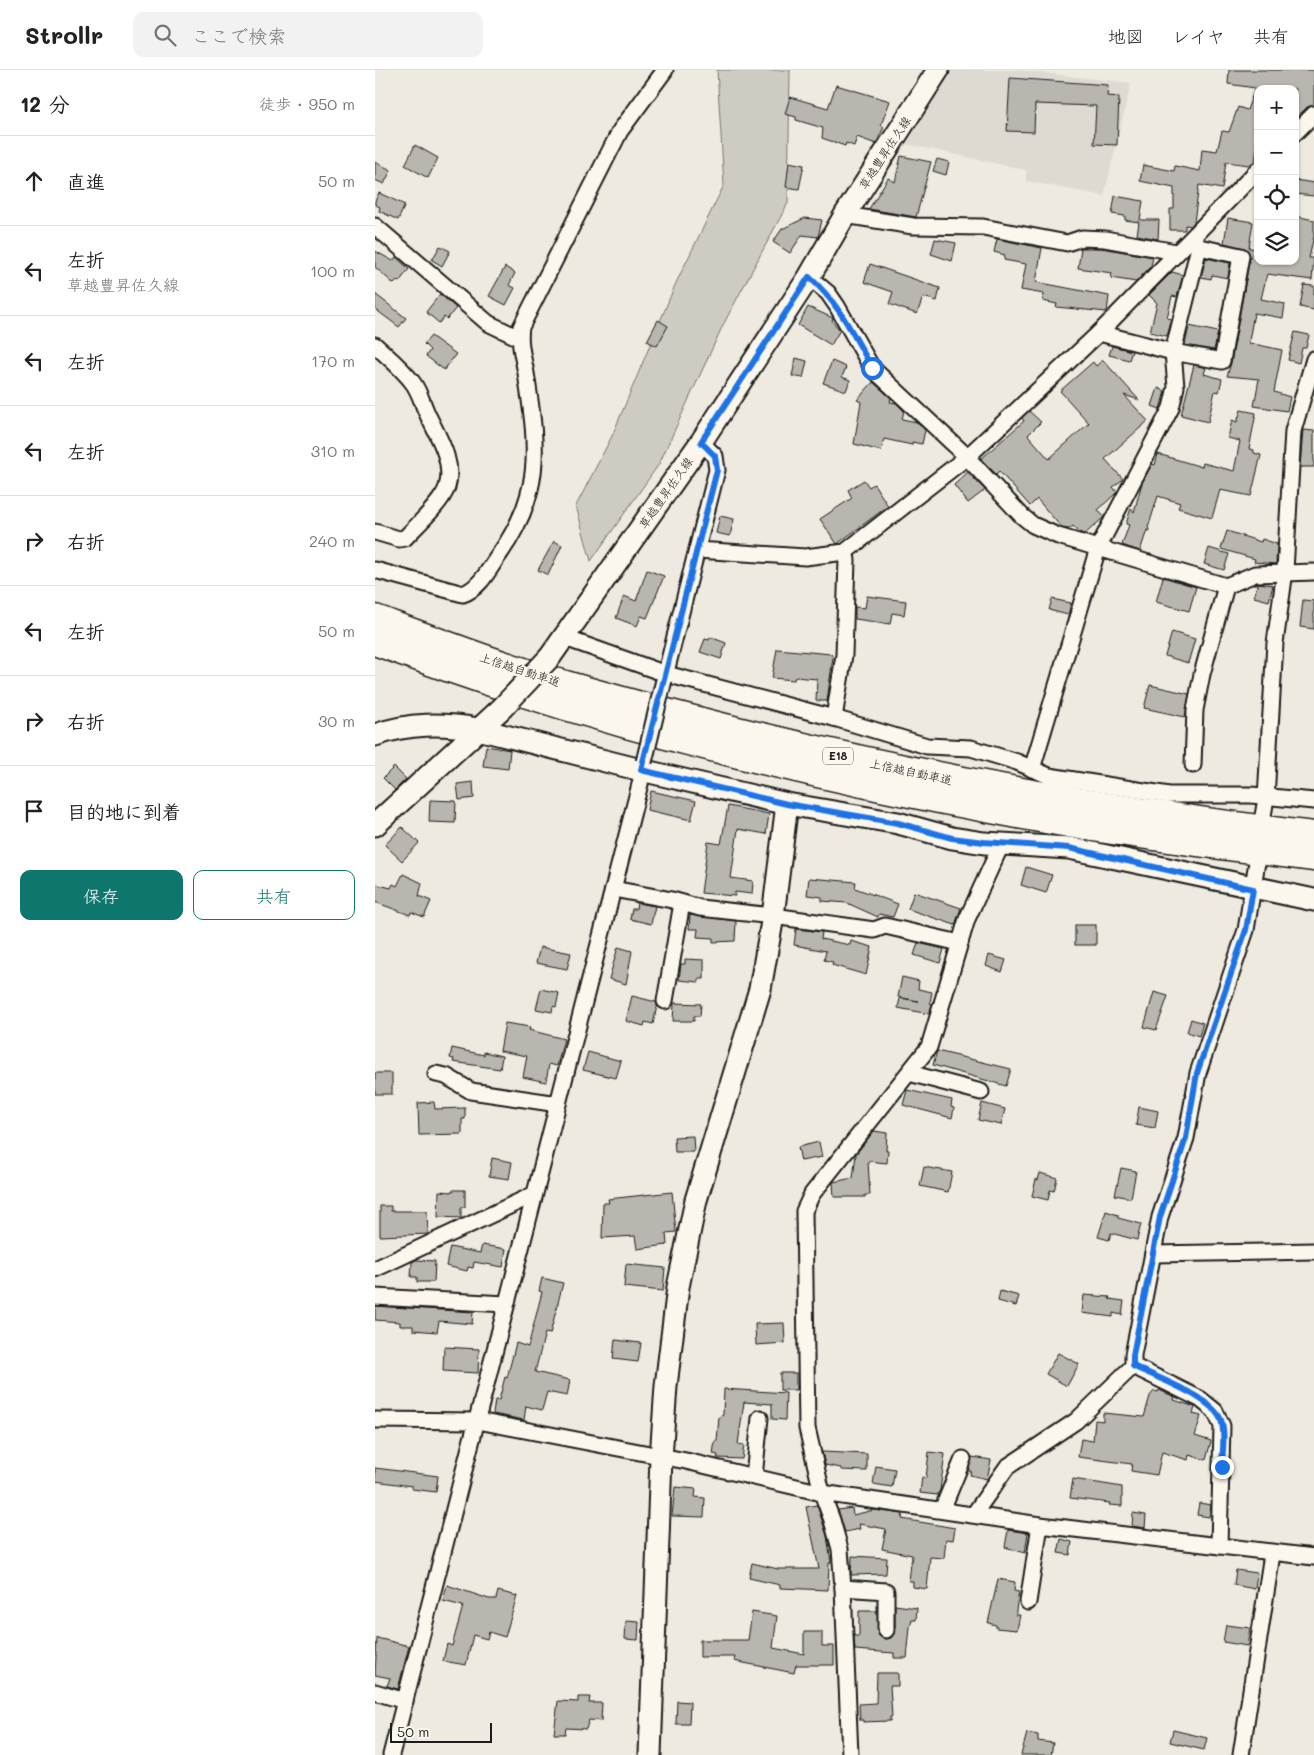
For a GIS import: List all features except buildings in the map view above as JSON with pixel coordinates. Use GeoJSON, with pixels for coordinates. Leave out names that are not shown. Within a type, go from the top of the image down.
{"type":"FeatureCollection","features":[{"type":"Feature","properties":{"kind":"highway","name":"上信越自動車道"},"geometry":{"type":"LineString","coordinates":[[375,619],[571,686],[783,743],[886,767],[1007,791],[1119,810],[1314,836]]}},
{"type":"Feature","properties":{"kind":"highway","name":"上信越自動車道"},"geometry":{"type":"LineString","coordinates":[[375,641],[457,672],[557,702],[779,763],[1001,811],[1118,830],[1314,857]]}},
{"type":"Feature","properties":{"kind":"street"},"geometry":{"type":"LineString","coordinates":[[375,570],[463,594],[478,585],[507,544],[523,513],[530,492],[536,453],[535,430],[519,338],[521,328],[620,131],[665,70]]}},
{"type":"Feature","properties":{"kind":"street","name":"草越豊昇佐久線"},"geometry":{"type":"LineString","coordinates":[[375,825],[478,728],[503,708],[565,638],[701,442],[809,277],[845,215],[938,70]]}},
{"type":"Feature","properties":{"kind":"street"},"geometry":{"type":"LineString","coordinates":[[1297,130],[1314,114]]}},
{"type":"Feature","properties":{"kind":"street"},"geometry":{"type":"LineString","coordinates":[[697,550],[805,557],[845,552],[967,457],[1099,333],[1175,252],[1196,241],[1254,175]]}},
{"type":"Feature","properties":{"kind":"street"},"geometry":{"type":"LineString","coordinates":[[845,215],[913,226],[983,227],[1067,243],[1082,238],[1105,239],[1175,252]]}},
{"type":"Feature","properties":{"kind":"street"},"geometry":{"type":"LineString","coordinates":[[375,226],[488,323],[519,338]]}},
{"type":"Feature","properties":{"kind":"street"},"geometry":{"type":"LineString","coordinates":[[1099,333],[1173,352],[1221,361],[1241,256],[1196,241]]}},
{"type":"Feature","properties":{"kind":"street"},"geometry":{"type":"LineString","coordinates":[[1032,769],[1098,548],[1122,499],[1167,420],[1175,387],[1173,352],[1196,241]]}},
{"type":"Feature","properties":{"kind":"street"},"geometry":{"type":"LineString","coordinates":[[809,277],[828,293],[872,368],[967,457],[1021,516],[1033,524],[1058,536],[1226,586],[1255,574],[1285,571],[1314,572]]}},
{"type":"Feature","properties":{"kind":"street"},"geometry":{"type":"LineString","coordinates":[[375,345],[402,369],[414,385],[442,443],[448,480],[441,497],[405,538],[399,540],[375,532]]}},
{"type":"Feature","properties":{"kind":"street"},"geometry":{"type":"LineString","coordinates":[[1263,816],[1266,798],[1275,643],[1285,571],[1293,431],[1314,360]]}},
{"type":"Feature","properties":{"kind":"street"},"geometry":{"type":"LineString","coordinates":[[391,1755],[478,1421],[533,1195],[640,784],[642,766],[718,464],[715,456],[701,442]]}},
{"type":"Feature","properties":{"kind":"street"},"geometry":{"type":"LineString","coordinates":[[834,718],[844,655],[847,560],[845,552]]}},
{"type":"Feature","properties":{"kind":"street"},"geometry":{"type":"LineString","coordinates":[[1193,764],[1195,710],[1202,674],[1226,586]]}},
{"type":"Feature","properties":{"kind":"street"},"geometry":{"type":"LineString","coordinates":[[565,638],[665,677],[834,718],[927,746],[971,748],[1049,776],[1169,795],[1251,796],[1314,801]]}},
{"type":"Feature","properties":{"kind":"street"},"geometry":{"type":"LineString","coordinates":[[375,735],[399,728],[426,725],[478,728],[642,766],[787,804],[898,823],[952,838],[1069,848],[1253,889],[1314,900]]}},
{"type":"Feature","properties":{"kind":"street"},"geometry":{"type":"LineString","coordinates":[[650,1755],[661,1458],[668,1362],[683,1257],[696,1200],[755,1007],[773,916],[787,804]]}},
{"type":"Feature","properties":{"kind":"street"},"geometry":{"type":"LineString","coordinates":[[850,1755],[840,1549],[822,1493],[806,1417],[804,1212],[812,1194],[925,1052],[934,1034],[967,920],[1002,843]]}},
{"type":"Feature","properties":{"kind":"street"},"geometry":{"type":"LineString","coordinates":[[974,1514],[1007,1467],[1076,1421],[1133,1366],[1133,1355],[1160,1217],[1186,1138],[1197,1073],[1246,930],[1257,862]]}},
{"type":"Feature","properties":{"kind":"street"},"geometry":{"type":"LineString","coordinates":[[613,889],[700,908],[873,930],[885,926],[960,943]]}},
{"type":"Feature","properties":{"kind":"street"},"geometry":{"type":"LineString","coordinates":[[665,1001],[682,903]]}},
{"type":"Feature","properties":{"kind":"street"},"geometry":{"type":"LineString","coordinates":[[436,1074],[446,1076],[471,1091],[558,1104]]}},
{"type":"Feature","properties":{"kind":"street"},"geometry":{"type":"LineString","coordinates":[[909,1074],[981,1092]]}},
{"type":"Feature","properties":{"kind":"street"},"geometry":{"type":"LineString","coordinates":[[375,1269],[533,1195]]}},
{"type":"Feature","properties":{"kind":"street"},"geometry":{"type":"LineString","coordinates":[[1153,1254],[1314,1251]]}},
{"type":"Feature","properties":{"kind":"street"},"geometry":{"type":"LineString","coordinates":[[375,1297],[506,1304]]}},
{"type":"Feature","properties":{"kind":"street"},"geometry":{"type":"LineString","coordinates":[[1133,1366],[1200,1399],[1209,1405],[1220,1418],[1222,1426],[1222,1467],[1219,1546]]}},
{"type":"Feature","properties":{"kind":"street"},"geometry":{"type":"LineString","coordinates":[[754,1477],[760,1418]]}},
{"type":"Feature","properties":{"kind":"street"},"geometry":{"type":"LineString","coordinates":[[375,1420],[478,1421],[754,1477],[822,1493],[1040,1524],[1271,1554],[1314,1557]]}},
{"type":"Feature","properties":{"kind":"street"},"geometry":{"type":"LineString","coordinates":[[942,1510],[963,1459]]}},
{"type":"Feature","properties":{"kind":"street"},"geometry":{"type":"LineString","coordinates":[[1028,1602],[1040,1524]]}},
{"type":"Feature","properties":{"kind":"street"},"geometry":{"type":"LineString","coordinates":[[1241,1755],[1271,1554]]}},
{"type":"Feature","properties":{"kind":"street"},"geometry":{"type":"LineString","coordinates":[[843,1588],[886,1591],[886,1630]]}},
{"type":"Feature","properties":{"kind":"street"},"geometry":{"type":"LineString","coordinates":[[375,1692],[405,1700]]}},
{"type":"Feature","properties":{"kind":"shaded area"},"geometry":{"type":"Polygon","coordinates":[[[717,70],[790,70],[788,203],[723,325],[659,464],[591,561],[576,506],[612,436],[676,283],[724,185],[717,70]]]}},
{"type":"Feature","properties":{"kind":"shaded area"},"geometry":{"type":"Polygon","coordinates":[[[949,70],[1017,70],[1131,83],[1104,196],[1026,181],[1026,170],[906,144],[949,70]]]}},
{"type":"Feature","properties":{"kind":"route"},"geometry":{"type":"LineString","coordinates":[[872,368],[837,306],[828,293],[809,277],[701,442],[715,456],[718,464],[715,482],[641,770],[787,804],[898,823],[952,838],[1069,848],[1253,889],[1246,930],[1197,1073],[1186,1138],[1160,1217],[1133,1355],[1133,1366],[1200,1399],[1215,1411],[1220,1418],[1222,1426],[1222,1467]]}}]}
